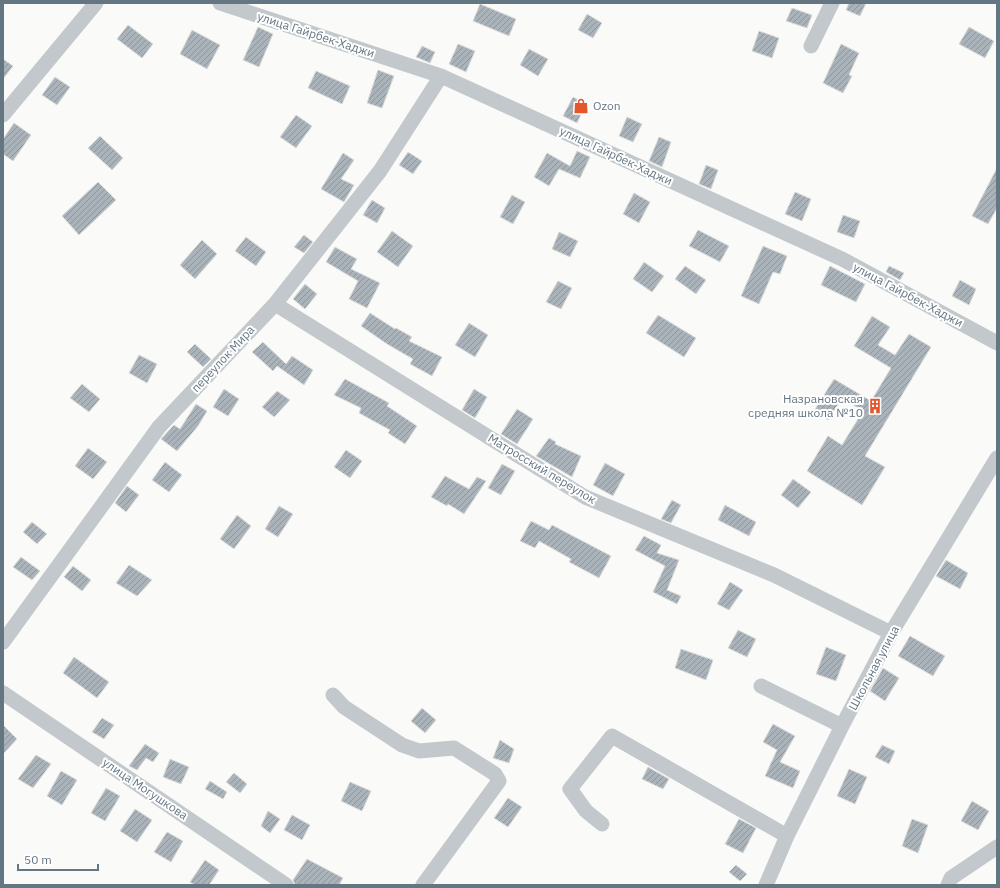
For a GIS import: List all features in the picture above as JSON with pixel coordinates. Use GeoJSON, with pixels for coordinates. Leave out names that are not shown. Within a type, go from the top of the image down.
{"type":"FeatureCollection","features":[{"type":"Feature","properties":{"kind":"street"},"geometry":{"type":"LineString","coordinates":[[3,115],[96,3]]}},
{"type":"Feature","properties":{"kind":"street","name":"улица Гайрбек-Хаджи"},"geometry":{"type":"LineString","coordinates":[[220,3],[441,76],[842,259],[997,343]]}},
{"type":"Feature","properties":{"kind":"street"},"geometry":{"type":"LineString","coordinates":[[811,46],[832,3]]}},
{"type":"Feature","properties":{"kind":"street","name":"переулок Мира"},"geometry":{"type":"LineString","coordinates":[[3,642],[159,427],[274,304],[380,171],[441,76]]}},
{"type":"Feature","properties":{"kind":"street","name":"Матросский переулок"},"geometry":{"type":"LineString","coordinates":[[274,304],[585,497],[774,575],[891,633]]}},
{"type":"Feature","properties":{"kind":"street","name":"Школьная улица"},"geometry":{"type":"LineString","coordinates":[[766,885],[788,836],[842,726],[891,633],[997,458]]}},
{"type":"Feature","properties":{"kind":"street"},"geometry":{"type":"LineString","coordinates":[[760,686],[842,726]]}},
{"type":"Feature","properties":{"kind":"street","name":"улица Могушкова"},"geometry":{"type":"LineString","coordinates":[[3,693],[286,885]]}},
{"type":"Feature","properties":{"kind":"street"},"geometry":{"type":"LineString","coordinates":[[333,695],[344,707],[402,744],[418,751],[454,748],[495,774],[499,781],[423,885]]}},
{"type":"Feature","properties":{"kind":"street"},"geometry":{"type":"LineString","coordinates":[[602,824],[586,811],[570,789],[612,736],[788,836]]}},
{"type":"Feature","properties":{"kind":"street"},"geometry":{"type":"LineString","coordinates":[[948,885],[952,878],[997,847]]}},
{"type":"Feature","properties":{"kind":"building"},"geometry":{"type":"Polygon","coordinates":[[[849,3],[866,3],[860,16],[846,10],[849,3]]]}},
{"type":"Feature","properties":{"kind":"building"},"geometry":{"type":"Polygon","coordinates":[[[480,4],[516,19],[509,36],[473,21],[480,4]]]}},
{"type":"Feature","properties":{"kind":"building"},"geometry":{"type":"Polygon","coordinates":[[[792,8],[812,15],[807,28],[786,21],[792,8]]]}},
{"type":"Feature","properties":{"kind":"building"},"geometry":{"type":"Polygon","coordinates":[[[587,14],[602,23],[593,38],[578,30],[587,14]]]}},
{"type":"Feature","properties":{"kind":"building"},"geometry":{"type":"Polygon","coordinates":[[[128,25],[153,44],[142,58],[117,39],[128,25]]]}},
{"type":"Feature","properties":{"kind":"building"},"geometry":{"type":"Polygon","coordinates":[[[258,27],[273,34],[259,67],[243,60],[258,27]]]}},
{"type":"Feature","properties":{"kind":"building"},"geometry":{"type":"Polygon","coordinates":[[[969,27],[994,41],[985,58],[959,44],[969,27]]]}},
{"type":"Feature","properties":{"kind":"building"},"geometry":{"type":"Polygon","coordinates":[[[192,30],[220,45],[207,69],[180,54],[192,30]]]}},
{"type":"Feature","properties":{"kind":"building"},"geometry":{"type":"Polygon","coordinates":[[[759,31],[779,38],[772,58],[752,51],[759,31]]]}},
{"type":"Feature","properties":{"kind":"building"},"geometry":{"type":"Polygon","coordinates":[[[458,44],[475,51],[466,72],[449,64],[458,44]]]}},
{"type":"Feature","properties":{"kind":"building"},"geometry":{"type":"Polygon","coordinates":[[[841,44],[859,53],[849,75],[852,76],[843,93],[823,83],[841,44]]]}},
{"type":"Feature","properties":{"kind":"building"},"geometry":{"type":"Polygon","coordinates":[[[422,46],[435,52],[430,63],[416,57],[422,46]]]}},
{"type":"Feature","properties":{"kind":"building"},"geometry":{"type":"Polygon","coordinates":[[[529,49],[548,59],[538,76],[520,65],[529,49]]]}},
{"type":"Feature","properties":{"kind":"building"},"geometry":{"type":"Polygon","coordinates":[[[3,59],[13,66],[3,79],[3,59]]]}},
{"type":"Feature","properties":{"kind":"building"},"geometry":{"type":"Polygon","coordinates":[[[378,70],[394,76],[382,108],[367,103],[378,70]]]}},
{"type":"Feature","properties":{"kind":"building"},"geometry":{"type":"Polygon","coordinates":[[[316,71],[350,86],[342,104],[308,88],[316,71]]]}},
{"type":"Feature","properties":{"kind":"building"},"geometry":{"type":"Polygon","coordinates":[[[55,77],[70,87],[57,105],[42,95],[55,77]]]}},
{"type":"Feature","properties":{"kind":"building"},"geometry":{"type":"Polygon","coordinates":[[[573,97],[586,104],[577,123],[563,116],[573,97]]]}},
{"type":"Feature","properties":{"kind":"building"},"geometry":{"type":"Polygon","coordinates":[[[296,115],[312,126],[296,148],[280,137],[296,115]]]}},
{"type":"Feature","properties":{"kind":"building"},"geometry":{"type":"Polygon","coordinates":[[[627,117],[642,124],[633,142],[619,136],[627,117]]]}},
{"type":"Feature","properties":{"kind":"building"},"geometry":{"type":"Polygon","coordinates":[[[14,123],[31,135],[13,161],[3,154],[3,139],[14,123]]]}},
{"type":"Feature","properties":{"kind":"building"},"geometry":{"type":"Polygon","coordinates":[[[100,136],[123,158],[112,170],[88,148],[100,136]]]}},
{"type":"Feature","properties":{"kind":"building"},"geometry":{"type":"Polygon","coordinates":[[[659,137],[671,142],[662,167],[649,161],[659,137]]]}},
{"type":"Feature","properties":{"kind":"building"},"geometry":{"type":"Polygon","coordinates":[[[577,151],[590,157],[580,178],[559,169],[549,186],[534,177],[547,153],[570,166],[577,151]]]}},
{"type":"Feature","properties":{"kind":"building"},"geometry":{"type":"Polygon","coordinates":[[[408,152],[422,161],[413,174],[399,165],[408,152]]]}},
{"type":"Feature","properties":{"kind":"building"},"geometry":{"type":"Polygon","coordinates":[[[343,153],[354,160],[341,179],[354,185],[344,202],[321,189],[343,153]]]}},
{"type":"Feature","properties":{"kind":"building"},"geometry":{"type":"Polygon","coordinates":[[[706,165],[718,170],[711,189],[699,184],[706,165]]]}},
{"type":"Feature","properties":{"kind":"building"},"geometry":{"type":"Polygon","coordinates":[[[997,168],[997,208],[988,224],[972,216],[997,168]]]}},
{"type":"Feature","properties":{"kind":"building"},"geometry":{"type":"Polygon","coordinates":[[[98,182],[116,200],[79,235],[62,216],[98,182]]]}},
{"type":"Feature","properties":{"kind":"building"},"geometry":{"type":"Polygon","coordinates":[[[795,192],[811,199],[802,221],[785,214],[795,192]]]}},
{"type":"Feature","properties":{"kind":"building"},"geometry":{"type":"Polygon","coordinates":[[[634,193],[650,202],[639,223],[623,214],[634,193]]]}},
{"type":"Feature","properties":{"kind":"building"},"geometry":{"type":"Polygon","coordinates":[[[512,195],[525,202],[513,224],[500,217],[512,195]]]}},
{"type":"Feature","properties":{"kind":"building"},"geometry":{"type":"Polygon","coordinates":[[[372,200],[385,208],[377,223],[363,215],[372,200]]]}},
{"type":"Feature","properties":{"kind":"building"},"geometry":{"type":"Polygon","coordinates":[[[843,215],[860,221],[854,238],[837,232],[843,215]]]}},
{"type":"Feature","properties":{"kind":"building"},"geometry":{"type":"Polygon","coordinates":[[[698,230],[729,246],[720,262],[689,246],[698,230]]]}},
{"type":"Feature","properties":{"kind":"building"},"geometry":{"type":"Polygon","coordinates":[[[392,231],[413,246],[398,267],[377,252],[392,231]]]}},
{"type":"Feature","properties":{"kind":"building"},"geometry":{"type":"Polygon","coordinates":[[[559,232],[578,241],[570,257],[552,249],[559,232]]]}},
{"type":"Feature","properties":{"kind":"building"},"geometry":{"type":"Polygon","coordinates":[[[304,235],[313,242],[304,253],[294,247],[304,235]]]}},
{"type":"Feature","properties":{"kind":"building"},"geometry":{"type":"Polygon","coordinates":[[[246,237],[266,252],[256,266],[235,251],[246,237]]]}},
{"type":"Feature","properties":{"kind":"building"},"geometry":{"type":"Polygon","coordinates":[[[202,240],[217,254],[195,279],[180,265],[202,240]]]}},
{"type":"Feature","properties":{"kind":"building"},"geometry":{"type":"Polygon","coordinates":[[[763,246],[787,256],[780,274],[773,272],[759,304],[741,296],[763,246]]]}},
{"type":"Feature","properties":{"kind":"building"},"geometry":{"type":"Polygon","coordinates":[[[335,247],[357,259],[351,269],[380,283],[367,308],[349,299],[358,281],[326,262],[335,247]]]}},
{"type":"Feature","properties":{"kind":"building"},"geometry":{"type":"Polygon","coordinates":[[[644,262],[664,276],[652,292],[633,279],[644,262]]]}},
{"type":"Feature","properties":{"kind":"building"},"geometry":{"type":"Polygon","coordinates":[[[685,266],[706,280],[696,294],[675,279],[685,266]]]}},
{"type":"Feature","properties":{"kind":"building"},"geometry":{"type":"Polygon","coordinates":[[[830,266],[865,284],[856,302],[821,285],[830,266]]]}},
{"type":"Feature","properties":{"kind":"building"},"geometry":{"type":"Polygon","coordinates":[[[889,266],[904,273],[900,280],[886,272],[889,266]]]}},
{"type":"Feature","properties":{"kind":"building"},"geometry":{"type":"Polygon","coordinates":[[[960,280],[976,289],[969,305],[952,296],[960,280]]]}},
{"type":"Feature","properties":{"kind":"building"},"geometry":{"type":"Polygon","coordinates":[[[558,281],[572,288],[561,309],[546,302],[558,281]]]}},
{"type":"Feature","properties":{"kind":"building"},"geometry":{"type":"Polygon","coordinates":[[[305,284],[317,294],[305,309],[293,299],[305,284]]]}},
{"type":"Feature","properties":{"kind":"building"},"geometry":{"type":"Polygon","coordinates":[[[370,313],[395,329],[396,328],[412,337],[409,341],[442,357],[432,376],[410,364],[413,359],[387,344],[361,326],[370,313]]]}},
{"type":"Feature","properties":{"kind":"building"},"geometry":{"type":"Polygon","coordinates":[[[658,315],[696,338],[684,357],[646,333],[658,315]]]}},
{"type":"Feature","properties":{"kind":"building","name":"Назрановская средняя школа №10"},"geometry":{"type":"Polygon","coordinates":[[[872,316],[890,327],[878,345],[895,355],[909,334],[931,347],[865,456],[885,467],[862,505],[807,471],[828,436],[842,445],[863,411],[842,398],[828,420],[814,411],[834,379],[871,401],[891,368],[854,346],[872,316]]]}},
{"type":"Feature","properties":{"kind":"building"},"geometry":{"type":"Polygon","coordinates":[[[469,323],[488,335],[475,357],[455,345],[469,323]]]}},
{"type":"Feature","properties":{"kind":"building"},"geometry":{"type":"Polygon","coordinates":[[[263,342],[286,364],[292,356],[313,370],[304,385],[277,366],[273,371],[252,352],[263,342]]]}},
{"type":"Feature","properties":{"kind":"building"},"geometry":{"type":"Polygon","coordinates":[[[195,344],[211,359],[203,367],[187,352],[195,344]]]}},
{"type":"Feature","properties":{"kind":"building"},"geometry":{"type":"Polygon","coordinates":[[[139,355],[157,364],[147,383],[129,373],[139,355]]]}},
{"type":"Feature","properties":{"kind":"building"},"geometry":{"type":"Polygon","coordinates":[[[345,379],[389,403],[387,406],[417,426],[405,444],[388,433],[390,430],[359,413],[361,408],[334,395],[345,379]]]}},
{"type":"Feature","properties":{"kind":"building"},"geometry":{"type":"Polygon","coordinates":[[[82,384],[100,399],[89,412],[70,398],[82,384]]]}},
{"type":"Feature","properties":{"kind":"building"},"geometry":{"type":"Polygon","coordinates":[[[224,389],[239,399],[228,416],[213,407],[224,389]]]}},
{"type":"Feature","properties":{"kind":"building"},"geometry":{"type":"Polygon","coordinates":[[[474,389],[487,397],[475,418],[462,410],[474,389]]]}},
{"type":"Feature","properties":{"kind":"building"},"geometry":{"type":"Polygon","coordinates":[[[277,391],[290,400],[274,417],[262,407],[277,391]]]}},
{"type":"Feature","properties":{"kind":"building"},"geometry":{"type":"Polygon","coordinates":[[[196,404],[207,411],[198,426],[177,451],[161,439],[174,425],[180,429],[196,404]]]}},
{"type":"Feature","properties":{"kind":"building"},"geometry":{"type":"Polygon","coordinates":[[[517,409],[533,419],[517,444],[501,434],[517,409]]]}},
{"type":"Feature","properties":{"kind":"building"},"geometry":{"type":"Polygon","coordinates":[[[549,438],[556,442],[555,444],[581,456],[572,477],[536,456],[549,438]]]}},
{"type":"Feature","properties":{"kind":"building"},"geometry":{"type":"Polygon","coordinates":[[[88,448],[107,462],[93,479],[75,466],[88,448]]]}},
{"type":"Feature","properties":{"kind":"building"},"geometry":{"type":"Polygon","coordinates":[[[346,450],[362,461],[350,478],[334,467],[346,450]]]}},
{"type":"Feature","properties":{"kind":"building"},"geometry":{"type":"Polygon","coordinates":[[[165,462],[182,475],[169,492],[152,480],[165,462]]]}},
{"type":"Feature","properties":{"kind":"building"},"geometry":{"type":"Polygon","coordinates":[[[605,463],[625,474],[613,496],[593,485],[605,463]]]}},
{"type":"Feature","properties":{"kind":"building"},"geometry":{"type":"Polygon","coordinates":[[[502,464],[515,471],[501,495],[488,488],[502,464]]]}},
{"type":"Feature","properties":{"kind":"building"},"geometry":{"type":"Polygon","coordinates":[[[445,476],[469,489],[477,477],[486,481],[464,514],[448,504],[447,506],[431,497],[445,476]]]}},
{"type":"Feature","properties":{"kind":"building"},"geometry":{"type":"Polygon","coordinates":[[[793,479],[811,492],[798,508],[781,495],[793,479]]]}},
{"type":"Feature","properties":{"kind":"building"},"geometry":{"type":"Polygon","coordinates":[[[127,486],[139,495],[126,512],[115,503],[127,486]]]}},
{"type":"Feature","properties":{"kind":"building"},"geometry":{"type":"Polygon","coordinates":[[[672,500],[681,505],[671,523],[661,519],[672,500]]]}},
{"type":"Feature","properties":{"kind":"building"},"geometry":{"type":"Polygon","coordinates":[[[725,505],[756,522],[749,536],[718,520],[725,505]]]}},
{"type":"Feature","properties":{"kind":"building"},"geometry":{"type":"Polygon","coordinates":[[[279,506],[293,514],[278,537],[265,529],[279,506]]]}},
{"type":"Feature","properties":{"kind":"building"},"geometry":{"type":"Polygon","coordinates":[[[237,515],[251,526],[234,549],[220,539],[237,515]]]}},
{"type":"Feature","properties":{"kind":"building"},"geometry":{"type":"Polygon","coordinates":[[[531,521],[549,530],[552,525],[611,556],[599,578],[569,562],[571,559],[539,541],[535,548],[520,541],[531,521]]]}},
{"type":"Feature","properties":{"kind":"building"},"geometry":{"type":"Polygon","coordinates":[[[32,522],[47,534],[37,544],[23,532],[32,522]]]}},
{"type":"Feature","properties":{"kind":"building"},"geometry":{"type":"Polygon","coordinates":[[[644,536],[661,545],[657,553],[679,560],[667,590],[681,596],[677,604],[653,592],[665,566],[635,550],[644,536]]]}},
{"type":"Feature","properties":{"kind":"building"},"geometry":{"type":"Polygon","coordinates":[[[21,557],[40,571],[32,580],[13,567],[21,557]]]}},
{"type":"Feature","properties":{"kind":"building"},"geometry":{"type":"Polygon","coordinates":[[[946,560],[968,573],[960,589],[936,576],[946,560]]]}},
{"type":"Feature","properties":{"kind":"building"},"geometry":{"type":"Polygon","coordinates":[[[129,565],[152,580],[137,596],[116,583],[129,565]]]}},
{"type":"Feature","properties":{"kind":"building"},"geometry":{"type":"Polygon","coordinates":[[[73,566],[91,580],[82,591],[64,577],[73,566]]]}},
{"type":"Feature","properties":{"kind":"building"},"geometry":{"type":"Polygon","coordinates":[[[730,582],[743,590],[729,610],[717,604],[730,582]]]}},
{"type":"Feature","properties":{"kind":"building"},"geometry":{"type":"Polygon","coordinates":[[[738,630],[756,639],[747,657],[728,648],[738,630]]]}},
{"type":"Feature","properties":{"kind":"building"},"geometry":{"type":"Polygon","coordinates":[[[910,636],[945,656],[933,676],[898,656],[910,636]]]}},
{"type":"Feature","properties":{"kind":"building"},"geometry":{"type":"Polygon","coordinates":[[[826,647],[846,655],[836,681],[816,674],[826,647]]]}},
{"type":"Feature","properties":{"kind":"building"},"geometry":{"type":"Polygon","coordinates":[[[681,649],[713,660],[706,680],[675,668],[681,649]]]}},
{"type":"Feature","properties":{"kind":"building"},"geometry":{"type":"Polygon","coordinates":[[[74,657],[109,682],[97,698],[63,673],[74,657]]]}},
{"type":"Feature","properties":{"kind":"building"},"geometry":{"type":"Polygon","coordinates":[[[883,668],[899,678],[885,701],[870,691],[883,668]]]}},
{"type":"Feature","properties":{"kind":"building"},"geometry":{"type":"Polygon","coordinates":[[[422,708],[436,720],[425,733],[411,721],[422,708]]]}},
{"type":"Feature","properties":{"kind":"building"},"geometry":{"type":"Polygon","coordinates":[[[102,718],[114,725],[104,739],[92,732],[102,718]]]}},
{"type":"Feature","properties":{"kind":"building"},"geometry":{"type":"Polygon","coordinates":[[[773,724],[795,736],[780,762],[800,771],[793,788],[765,776],[777,750],[763,742],[773,724]]]}},
{"type":"Feature","properties":{"kind":"building"},"geometry":{"type":"Polygon","coordinates":[[[3,725],[17,739],[3,754],[3,725]]]}},
{"type":"Feature","properties":{"kind":"building"},"geometry":{"type":"Polygon","coordinates":[[[500,740],[514,749],[509,763],[493,758],[500,740]]]}},
{"type":"Feature","properties":{"kind":"building"},"geometry":{"type":"Polygon","coordinates":[[[145,744],[159,753],[153,762],[146,758],[137,770],[129,766],[145,744]]]}},
{"type":"Feature","properties":{"kind":"building"},"geometry":{"type":"Polygon","coordinates":[[[882,745],[895,751],[889,764],[875,757],[882,745]]]}},
{"type":"Feature","properties":{"kind":"building"},"geometry":{"type":"Polygon","coordinates":[[[36,755],[51,764],[33,788],[18,779],[36,755]]]}},
{"type":"Feature","properties":{"kind":"building"},"geometry":{"type":"Polygon","coordinates":[[[170,759],[189,767],[181,784],[163,777],[170,759]]]}},
{"type":"Feature","properties":{"kind":"building"},"geometry":{"type":"Polygon","coordinates":[[[648,767],[669,779],[663,789],[642,779],[648,767]]]}},
{"type":"Feature","properties":{"kind":"building"},"geometry":{"type":"Polygon","coordinates":[[[849,769],[867,777],[855,804],[837,796],[849,769]]]}},
{"type":"Feature","properties":{"kind":"building"},"geometry":{"type":"Polygon","coordinates":[[[61,771],[77,780],[62,805],[47,796],[61,771]]]}},
{"type":"Feature","properties":{"kind":"building"},"geometry":{"type":"Polygon","coordinates":[[[234,773],[247,784],[240,793],[226,782],[234,773]]]}},
{"type":"Feature","properties":{"kind":"building"},"geometry":{"type":"Polygon","coordinates":[[[210,781],[227,792],[223,799],[205,789],[210,781]]]}},
{"type":"Feature","properties":{"kind":"building"},"geometry":{"type":"Polygon","coordinates":[[[350,782],[371,791],[362,811],[341,801],[350,782]]]}},
{"type":"Feature","properties":{"kind":"building"},"geometry":{"type":"Polygon","coordinates":[[[106,788],[120,796],[105,821],[91,813],[106,788]]]}},
{"type":"Feature","properties":{"kind":"building"},"geometry":{"type":"Polygon","coordinates":[[[508,798],[522,807],[508,827],[494,818],[508,798]]]}},
{"type":"Feature","properties":{"kind":"building"},"geometry":{"type":"Polygon","coordinates":[[[972,801],[989,811],[978,830],[961,821],[972,801]]]}},
{"type":"Feature","properties":{"kind":"building"},"geometry":{"type":"Polygon","coordinates":[[[135,809],[152,820],[137,842],[120,831],[135,809]]]}},
{"type":"Feature","properties":{"kind":"building"},"geometry":{"type":"Polygon","coordinates":[[[268,811],[280,819],[270,833],[261,826],[268,811]]]}},
{"type":"Feature","properties":{"kind":"building"},"geometry":{"type":"Polygon","coordinates":[[[292,815],[310,825],[302,840],[284,830],[292,815]]]}},
{"type":"Feature","properties":{"kind":"building"},"geometry":{"type":"Polygon","coordinates":[[[739,819],[756,828],[743,853],[725,844],[739,819]]]}},
{"type":"Feature","properties":{"kind":"building"},"geometry":{"type":"Polygon","coordinates":[[[912,819],[928,825],[918,853],[902,846],[912,819]]]}},
{"type":"Feature","properties":{"kind":"building"},"geometry":{"type":"Polygon","coordinates":[[[167,832],[183,841],[171,862],[154,852],[167,832]]]}},
{"type":"Feature","properties":{"kind":"building"},"geometry":{"type":"Polygon","coordinates":[[[307,859],[343,878],[339,885],[295,885],[293,880],[307,859]]]}},
{"type":"Feature","properties":{"kind":"building"},"geometry":{"type":"Polygon","coordinates":[[[205,860],[219,870],[209,885],[195,885],[190,882],[205,860]]]}},
{"type":"Feature","properties":{"kind":"building"},"geometry":{"type":"Polygon","coordinates":[[[736,865],[747,874],[740,881],[729,872],[736,865]]]}},
{"type":"Feature","properties":{"kind":"place","name":"Ozon"},"geometry":{"type":"Point","coordinates":[581,106]}},
{"type":"Feature","properties":{"kind":"place","name":"Назрановская средняя школа №10"},"geometry":{"type":"Point","coordinates":[875,406]}}]}
